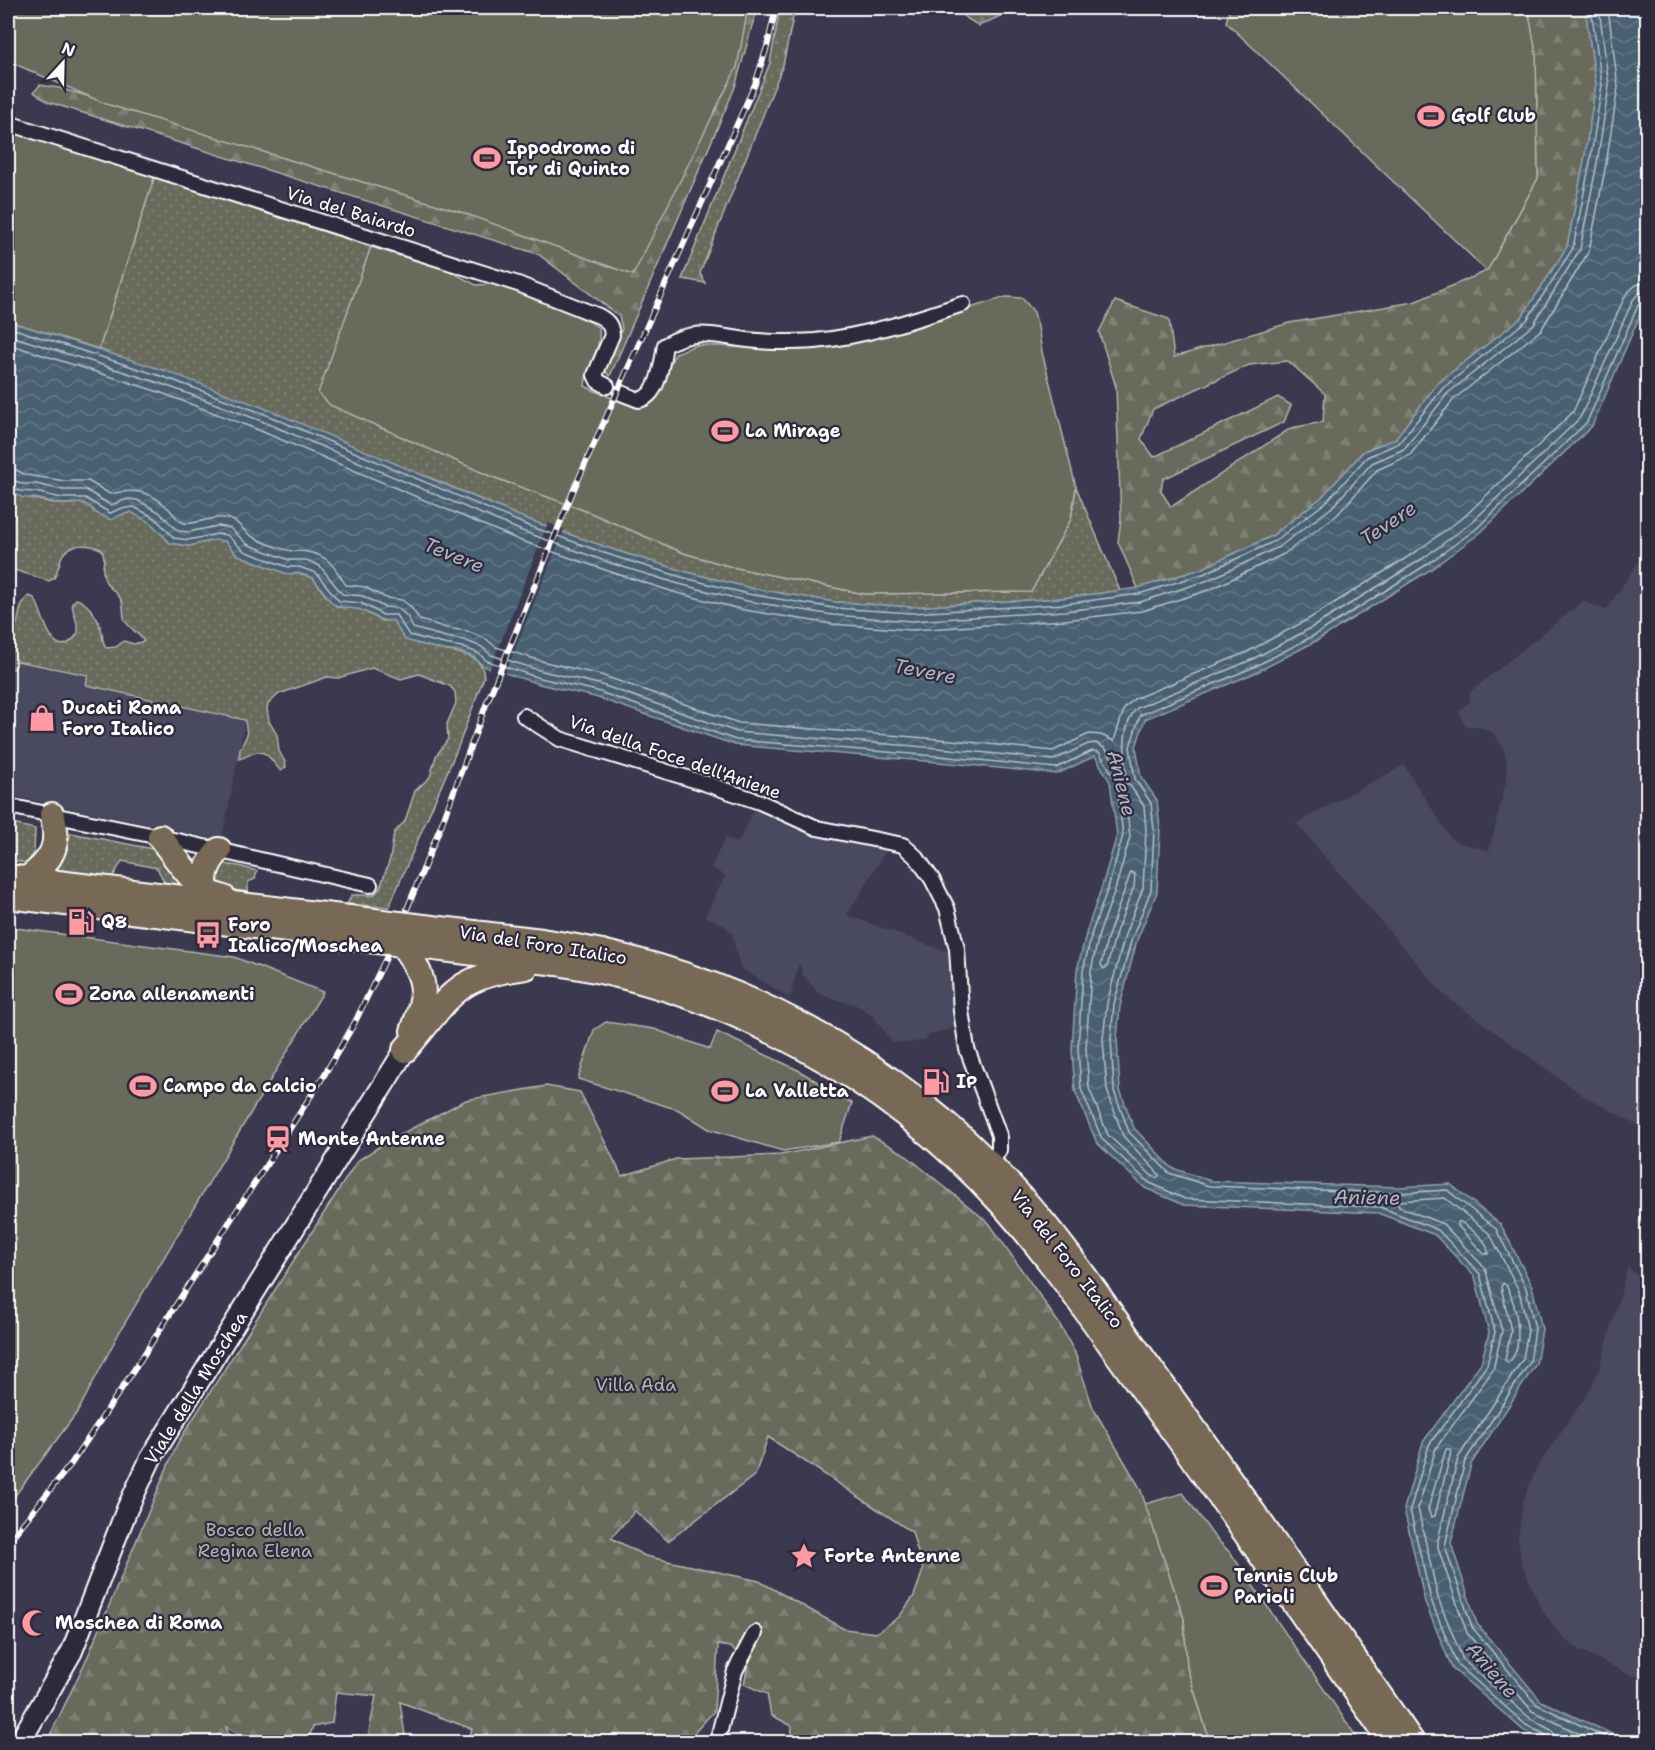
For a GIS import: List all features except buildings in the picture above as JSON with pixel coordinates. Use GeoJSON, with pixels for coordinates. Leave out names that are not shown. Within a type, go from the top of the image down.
{"type":"FeatureCollection","features":[{"type":"Feature","properties":{"kind":"highway"},"geometry":{"type":"LineString","coordinates":[[17,878],[38,870],[55,844],[57,832],[52,815]]}},
{"type":"Feature","properties":{"kind":"highway"},"geometry":{"type":"LineString","coordinates":[[160,837],[190,876],[205,891],[212,895],[249,902],[266,909]]}},
{"type":"Feature","properties":{"kind":"highway"},"geometry":{"type":"LineString","coordinates":[[205,891],[204,879],[208,864],[219,850]]}},
{"type":"Feature","properties":{"kind":"highway","name":"Via del Foro Italico"},"geometry":{"type":"LineString","coordinates":[[17,878],[567,945],[627,957],[716,985],[810,1028],[853,1054],[935,1115],[990,1165],[1047,1227],[1193,1425],[1276,1543],[1401,1737]]}},
{"type":"Feature","properties":{"kind":"highway","name":"Via del Foro Italico"},"geometry":{"type":"LineString","coordinates":[[8,896],[557,963],[612,973],[669,989],[728,1011],[828,1061],[909,1118],[954,1156],[1001,1203],[1068,1287],[1269,1565],[1401,1737]]}},
{"type":"Feature","properties":{"kind":"highway"},"geometry":{"type":"LineString","coordinates":[[402,944],[421,974],[423,986],[421,1008],[405,1050]]}},
{"type":"Feature","properties":{"kind":"highway"},"geometry":{"type":"LineString","coordinates":[[405,1050],[448,996],[468,982],[504,970],[557,963]]}},
{"type":"Feature","properties":{"kind":"highway"},"geometry":{"type":"LineString","coordinates":[[1401,1737],[1418,1743]]}},
{"type":"Feature","properties":{"kind":"street","name":"Via del Baiardo"},"geometry":{"type":"LineString","coordinates":[[8,123],[518,284],[599,316],[608,321],[612,330],[595,375],[596,379],[607,386]]}},
{"type":"Feature","properties":{"kind":"street"},"geometry":{"type":"LineString","coordinates":[[621,393],[639,399],[648,396],[655,385],[665,345],[680,337],[696,333],[760,341],[818,340],[881,329],[963,304]]}},
{"type":"Feature","properties":{"kind":"street","name":"Via della Foce dell'Aniene"},"geometry":{"type":"LineString","coordinates":[[524,716],[560,739],[760,802],[817,828],[903,845],[917,858],[932,879],[946,908],[957,950],[961,1011],[967,1049],[999,1135],[999,1150],[990,1165]]}},
{"type":"Feature","properties":{"kind":"street"},"geometry":{"type":"LineString","coordinates":[[8,806],[160,837],[370,885]]}},
{"type":"Feature","properties":{"kind":"street","name":"Viale della Moschea"},"geometry":{"type":"LineString","coordinates":[[20,1743],[74,1646],[127,1509],[151,1458],[405,1050]]}},
{"type":"Feature","properties":{"kind":"street"},"geometry":{"type":"LineString","coordinates":[[717,1743],[735,1671],[755,1633]]}},
{"type":"Feature","properties":{"kind":"shaded area"},"geometry":{"type":"Polygon","coordinates":[[[1647,549],[1647,1130],[1585,1097],[1445,996],[1296,823],[1404,765],[1452,840],[1489,851],[1506,782],[1507,764],[1503,748],[1492,732],[1475,726],[1465,726],[1459,711],[1470,701],[1470,692],[1583,601],[1606,610],[1647,549]]]}},
{"type":"Feature","properties":{"kind":"shaded area"},"geometry":{"type":"Polygon","coordinates":[[[16,661],[88,675],[86,685],[245,721],[222,840],[8,795],[8,668],[14,669],[16,661]]]}},
{"type":"Feature","properties":{"kind":"shaded area"},"geometry":{"type":"Polygon","coordinates":[[[755,808],[888,848],[847,915],[945,951],[953,950],[957,1027],[932,1034],[924,1040],[910,1043],[892,1042],[873,1016],[856,1005],[818,993],[803,975],[799,963],[790,998],[740,968],[732,933],[723,925],[705,916],[725,876],[711,867],[725,838],[738,843],[755,808]]]}},
{"type":"Feature","properties":{"kind":"shaded area"},"geometry":{"type":"Polygon","coordinates":[[[1628,1267],[1648,1285],[1647,1680],[1628,1674],[1576,1648],[1563,1638],[1541,1609],[1521,1561],[1518,1538],[1523,1501],[1537,1467],[1590,1390],[1600,1367],[1628,1267]]]}},
{"type":"Feature","properties":{"kind":"green space","name":"Ippodromo di Tor di Quinto"},"geometry":{"type":"Polygon","coordinates":[[[8,8],[748,8],[737,67],[633,275],[461,212],[106,104],[8,61],[8,8]]]}},
{"type":"Feature","properties":{"kind":"green space"},"geometry":{"type":"Polygon","coordinates":[[[715,8],[757,8],[735,87],[610,376],[604,370],[622,329],[619,316],[538,254],[48,102],[34,92],[40,85],[59,88],[348,171],[715,8]]]}},
{"type":"Feature","properties":{"kind":"green space"},"geometry":{"type":"Polygon","coordinates":[[[780,8],[795,8],[783,65],[700,273],[705,283],[682,279],[770,63],[780,8]]]}},
{"type":"Feature","properties":{"kind":"green space"},"geometry":{"type":"Polygon","coordinates":[[[958,8],[1017,8],[979,26],[963,16],[958,8]]]}},
{"type":"Feature","properties":{"kind":"green space","name":"Golf Club"},"geometry":{"type":"Polygon","coordinates":[[[1230,8],[1528,8],[1536,54],[1538,178],[1487,271],[1226,22],[1230,8]]]}},
{"type":"Feature","properties":{"kind":"green space"},"geometry":{"type":"Polygon","coordinates":[[[1528,8],[1585,8],[1596,84],[1567,247],[1522,317],[1438,383],[1395,439],[1364,451],[1322,497],[1272,536],[1201,569],[1138,588],[1118,542],[1121,519],[1116,387],[1099,332],[1115,301],[1169,319],[1174,357],[1289,323],[1414,302],[1487,271],[1538,178],[1536,54],[1528,8]],[[1288,361],[1249,365],[1153,409],[1141,439],[1154,457],[1278,397],[1291,405],[1284,422],[1163,479],[1161,491],[1171,507],[1291,428],[1323,422],[1325,394],[1288,361]]]}},
{"type":"Feature","properties":{"kind":"green space"},"geometry":{"type":"Polygon","coordinates":[[[8,131],[155,175],[99,349],[8,321],[8,131]]]}},
{"type":"Feature","properties":{"kind":"green space"},"geometry":{"type":"Polygon","coordinates":[[[155,175],[371,247],[319,394],[490,476],[586,511],[684,553],[732,567],[865,594],[1031,592],[1071,519],[1076,487],[1120,591],[1063,598],[912,607],[835,602],[750,588],[617,551],[526,519],[433,479],[99,349],[155,175]]]}},
{"type":"Feature","properties":{"kind":"green space","name":"La Mirage"},"geometry":{"type":"Polygon","coordinates":[[[371,247],[450,271],[476,285],[492,284],[544,300],[590,322],[599,328],[599,336],[585,386],[616,399],[648,405],[652,393],[676,353],[696,345],[800,350],[866,340],[1006,297],[1022,298],[1034,312],[1076,487],[1071,519],[1031,592],[865,594],[732,567],[684,553],[586,511],[490,476],[330,405],[318,393],[371,247]]]}},
{"type":"Feature","properties":{"kind":"green space"},"geometry":{"type":"Polygon","coordinates":[[[8,490],[41,501],[85,504],[96,513],[121,515],[131,512],[151,523],[170,543],[189,546],[214,540],[225,541],[236,554],[287,574],[298,573],[313,578],[337,607],[360,609],[382,621],[393,620],[412,641],[470,656],[480,664],[484,677],[458,747],[389,907],[347,904],[352,895],[374,895],[380,888],[390,859],[394,833],[405,821],[415,791],[430,777],[436,756],[448,739],[447,724],[456,703],[455,692],[450,686],[419,674],[401,679],[372,668],[338,678],[327,677],[279,694],[268,704],[267,709],[269,721],[277,735],[279,751],[285,762],[286,767],[281,771],[266,754],[258,752],[239,759],[240,749],[247,735],[245,720],[86,685],[88,675],[17,661],[14,669],[8,668],[8,639],[15,629],[22,605],[29,596],[37,603],[54,640],[61,645],[69,643],[78,633],[72,603],[76,599],[85,603],[95,615],[106,648],[116,647],[124,641],[134,644],[144,641],[125,621],[122,601],[103,576],[104,557],[101,549],[80,545],[65,551],[57,573],[49,581],[8,568],[8,490]]]}},
{"type":"Feature","properties":{"kind":"green space"},"geometry":{"type":"Polygon","coordinates":[[[8,823],[35,829],[34,853],[27,863],[8,860],[8,823]]]}},
{"type":"Feature","properties":{"kind":"green space"},"geometry":{"type":"Polygon","coordinates":[[[71,833],[163,851],[181,874],[182,888],[166,885],[157,868],[122,861],[112,878],[53,871],[65,851],[71,833]]]}},
{"type":"Feature","properties":{"kind":"green space"},"geometry":{"type":"Polygon","coordinates":[[[220,865],[257,871],[255,879],[248,882],[248,892],[217,887],[213,874],[220,865]]]}},
{"type":"Feature","properties":{"kind":"green space"},"geometry":{"type":"Polygon","coordinates":[[[8,927],[234,957],[323,992],[120,1331],[78,1411],[8,1505],[8,927]]]}},
{"type":"Feature","properties":{"kind":"green space","name":"La Valletta"},"geometry":{"type":"Polygon","coordinates":[[[606,1022],[654,1029],[710,1049],[717,1032],[798,1070],[852,1103],[839,1142],[783,1151],[709,1129],[679,1110],[578,1079],[594,1030],[606,1022]]]}},
{"type":"Feature","properties":{"kind":"green space","name":"Villa Ada"},"geometry":{"type":"Polygon","coordinates":[[[546,1086],[580,1092],[622,1176],[676,1159],[781,1155],[872,1136],[903,1153],[989,1223],[1060,1325],[1075,1353],[1093,1408],[1140,1488],[1184,1618],[1187,1667],[1210,1742],[791,1742],[792,1726],[771,1715],[767,1694],[744,1684],[749,1660],[730,1647],[718,1645],[714,1711],[687,1741],[658,1734],[643,1742],[468,1742],[472,1729],[400,1702],[406,1742],[367,1742],[376,1696],[336,1692],[332,1723],[313,1727],[307,1742],[254,1742],[226,1727],[231,1742],[47,1742],[88,1656],[177,1444],[357,1161],[388,1141],[466,1100],[546,1086]],[[768,1437],[755,1475],[668,1541],[635,1511],[611,1538],[645,1556],[759,1581],[844,1629],[876,1633],[899,1617],[914,1596],[923,1570],[912,1532],[768,1437]]]}},
{"type":"Feature","properties":{"kind":"green space","name":"Tennis Club Parioli"},"geometry":{"type":"Polygon","coordinates":[[[1183,1493],[1213,1535],[1232,1555],[1360,1742],[1210,1742],[1187,1667],[1184,1618],[1145,1504],[1183,1493]]]}},
{"type":"Feature","properties":{"kind":"water"},"geometry":{"type":"Polygon","coordinates":[[[1585,8],[1647,8],[1647,299],[1592,426],[1480,533],[1430,570],[1318,640],[1257,672],[1145,719],[1136,747],[1141,777],[1157,800],[1160,829],[1157,892],[1137,940],[1120,1006],[1117,1038],[1120,1090],[1134,1128],[1172,1168],[1211,1181],[1399,1187],[1450,1184],[1501,1225],[1532,1286],[1542,1329],[1536,1364],[1471,1464],[1451,1543],[1477,1624],[1541,1701],[1616,1736],[1644,1742],[1548,1742],[1523,1730],[1452,1668],[1425,1602],[1404,1509],[1423,1442],[1481,1363],[1489,1333],[1475,1277],[1435,1235],[1378,1213],[1184,1205],[1145,1188],[1097,1143],[1075,1091],[1072,1049],[1077,970],[1117,835],[1110,782],[1095,756],[1057,774],[735,745],[595,697],[539,684],[483,666],[475,658],[460,652],[405,640],[393,621],[380,619],[361,610],[333,604],[313,578],[298,573],[287,574],[236,554],[225,541],[214,540],[189,546],[170,543],[151,523],[131,512],[111,520],[96,513],[83,503],[62,504],[23,498],[8,490],[8,321],[166,371],[264,408],[526,519],[617,551],[750,588],[835,602],[912,607],[1063,598],[1138,588],[1201,569],[1272,536],[1322,497],[1364,451],[1395,439],[1438,383],[1522,317],[1567,247],[1596,84],[1585,8]]]}},
{"type":"Feature","properties":{"kind":"pier"},"geometry":{"type":"Polygon","coordinates":[[[548,523],[564,529],[504,676],[489,671],[548,523]]]}},
{"type":"Feature","properties":{"kind":"railway"},"geometry":{"type":"LineString","coordinates":[[407,909],[486,705],[574,489],[755,84],[776,8]]}},
{"type":"Feature","properties":{"kind":"railway"},"geometry":{"type":"LineString","coordinates":[[8,1542],[71,1464],[132,1373],[323,1077],[354,1024],[387,956]]}},
{"type":"Feature","properties":{"kind":"place","name":"Golf Club"},"geometry":{"type":"Point","coordinates":[1431,116]}},
{"type":"Feature","properties":{"kind":"place","name":"Ippodromo di Tor di Quinto"},"geometry":{"type":"Point","coordinates":[487,158]}},
{"type":"Feature","properties":{"kind":"place","name":"La Mirage"},"geometry":{"type":"Point","coordinates":[725,431]}},
{"type":"Feature","properties":{"kind":"place","name":"Ducati Roma Foro Italico"},"geometry":{"type":"Point","coordinates":[42,718]}},
{"type":"Feature","properties":{"kind":"place","name":"Q8"},"geometry":{"type":"Point","coordinates":[81,922]}},
{"type":"Feature","properties":{"kind":"place","name":"Foro Italico/Moschea"},"geometry":{"type":"Point","coordinates":[208,935]}},
{"type":"Feature","properties":{"kind":"place","name":"Zona allenamenti"},"geometry":{"type":"Point","coordinates":[69,994]}},
{"type":"Feature","properties":{"kind":"place","name":"IP"},"geometry":{"type":"Point","coordinates":[936,1082]}},
{"type":"Feature","properties":{"kind":"place","name":"Campo da calcio"},"geometry":{"type":"Point","coordinates":[143,1086]}},
{"type":"Feature","properties":{"kind":"place","name":"La Valletta"},"geometry":{"type":"Point","coordinates":[725,1091]}},
{"type":"Feature","properties":{"kind":"place","name":"Monte Antenne"},"geometry":{"type":"Point","coordinates":[278,1139]}},
{"type":"Feature","properties":{"kind":"place","name":"Forte Antenne"},"geometry":{"type":"Point","coordinates":[804,1556]}},
{"type":"Feature","properties":{"kind":"place","name":"Tennis Club Parioli"},"geometry":{"type":"Point","coordinates":[1214,1586]}},
{"type":"Feature","properties":{"kind":"place","name":"Moschea di Roma"},"geometry":{"type":"Point","coordinates":[35,1623]}},
{"type":"Feature","properties":{"kind":"water label","name":"Tevere"},"geometry":{"type":"Point","coordinates":[1388,523]}},
{"type":"Feature","properties":{"kind":"water label","name":"Tevere"},"geometry":{"type":"Point","coordinates":[454,555]}},
{"type":"Feature","properties":{"kind":"water label","name":"Tevere"},"geometry":{"type":"Point","coordinates":[925,671]}},
{"type":"Feature","properties":{"kind":"water label","name":"Aniene"},"geometry":{"type":"Point","coordinates":[1122,783]}},
{"type":"Feature","properties":{"kind":"water label","name":"Aniene"},"geometry":{"type":"Point","coordinates":[1367,1197]}},
{"type":"Feature","properties":{"kind":"water label","name":"Aniene"},"geometry":{"type":"Point","coordinates":[1492,1670]}},
{"type":"Feature","properties":{"kind":"park label","name":"Bosco della Regina Elena"},"geometry":{"type":"Point","coordinates":[255,1540]}}]}
